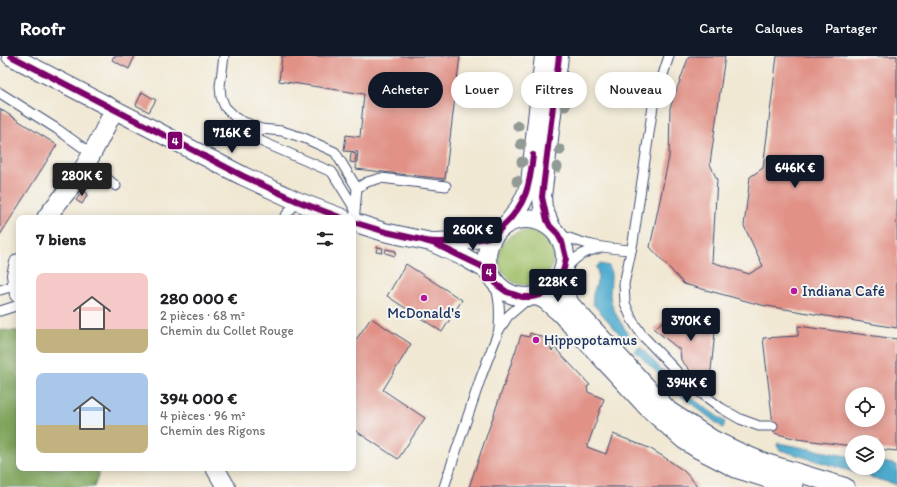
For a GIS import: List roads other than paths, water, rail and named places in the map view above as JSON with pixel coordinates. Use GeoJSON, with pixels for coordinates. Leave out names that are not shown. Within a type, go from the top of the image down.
{"type":"FeatureCollection","features":[{"type":"Feature","properties":{"kind":"street"},"geometry":{"type":"LineString","coordinates":[[11,56],[244,176],[297,201],[341,215]]}},
{"type":"Feature","properties":{"kind":"street"},"geometry":{"type":"LineString","coordinates":[[508,223],[520,206],[530,183],[544,56]]}},
{"type":"Feature","properties":{"kind":"street"},"geometry":{"type":"LineString","coordinates":[[559,56],[542,197],[543,208],[565,249],[565,293],[570,304],[669,411],[712,439],[739,452],[763,462],[845,487]]}},
{"type":"Feature","properties":{"kind":"street"},"geometry":{"type":"LineString","coordinates":[[48,215],[75,181],[90,158],[114,110]]}},
{"type":"Feature","properties":{"kind":"street"},"geometry":{"type":"LineString","coordinates":[[491,276],[486,259],[488,247],[494,235],[500,228],[516,220],[530,219],[543,222],[554,230]]}},
{"type":"Feature","properties":{"kind":"street"},"geometry":{"type":"LineString","coordinates":[[356,220],[384,232],[431,242],[472,240],[494,235]]}},
{"type":"Feature","properties":{"kind":"street"},"geometry":{"type":"LineString","coordinates":[[431,242],[464,257],[491,276],[499,287],[506,292],[521,298],[533,297],[549,291],[559,281],[564,270]]}},
{"type":"Feature","properties":{"kind":"street"},"geometry":{"type":"LineString","coordinates":[[12,290],[16,275]]}},
{"type":"Feature","properties":{"kind":"street"},"geometry":{"type":"LineString","coordinates":[[533,297],[545,300],[560,313],[647,407],[684,440],[698,449],[737,468],[794,487]]}},
{"type":"Feature","properties":{"kind":"street"},"geometry":{"type":"LineString","coordinates":[[218,471],[226,487]]}},
{"type":"Feature","properties":{"kind":"lane"},"geometry":{"type":"LineString","coordinates":[[224,56],[220,97],[226,107],[237,120],[261,129],[282,131],[304,138],[335,152],[357,188],[352,215]]}},
{"type":"Feature","properties":{"kind":"lane"},"geometry":{"type":"LineString","coordinates":[[669,56],[652,106],[632,250],[624,284],[625,303],[632,320],[642,335],[688,383],[721,408],[740,419],[759,426],[773,426]]}},
{"type":"Feature","properties":{"kind":"lane"},"geometry":{"type":"LineString","coordinates":[[0,93],[57,129],[90,158],[116,186]]}},
{"type":"Feature","properties":{"kind":"lane"},"geometry":{"type":"LineString","coordinates":[[261,129],[257,134],[258,140],[332,172],[350,215]]}},
{"type":"Feature","properties":{"kind":"lane"},"geometry":{"type":"LineString","coordinates":[[357,188],[367,182],[381,178],[446,186]]}},
{"type":"Feature","properties":{"kind":"lane"},"geometry":{"type":"LineString","coordinates":[[286,215],[297,201]]}},
{"type":"Feature","properties":{"kind":"lane"},"geometry":{"type":"LineString","coordinates":[[554,230],[578,242],[601,248],[632,250]]}},
{"type":"Feature","properties":{"kind":"lane"},"geometry":{"type":"LineString","coordinates":[[564,270],[579,255],[601,248]]}},
{"type":"Feature","properties":{"kind":"lane"},"geometry":{"type":"LineString","coordinates":[[491,276],[499,295],[499,330]]}},
{"type":"Feature","properties":{"kind":"lane"},"geometry":{"type":"LineString","coordinates":[[444,487],[480,377],[499,330],[508,316],[533,297]]}},
{"type":"Feature","properties":{"kind":"lane"},"geometry":{"type":"LineString","coordinates":[[0,311],[16,306]]}},
{"type":"Feature","properties":{"kind":"water"},"geometry":{"type":"Polygon","coordinates":[[[600,264],[609,266],[611,276],[610,295],[612,306],[630,337],[626,341],[593,304],[593,294],[598,276],[596,267],[600,264]]]}},
{"type":"Feature","properties":{"kind":"water"},"geometry":{"type":"Polygon","coordinates":[[[640,347],[682,391],[725,422],[723,428],[680,395],[635,351],[640,347]]]}},
{"type":"Feature","properties":{"kind":"water"},"geometry":{"type":"Polygon","coordinates":[[[777,444],[845,456],[845,469],[780,450],[777,444]]]}},
{"type":"Feature","properties":{"kind":"water"},"geometry":{"type":"Polygon","coordinates":[[[885,462],[897,465],[897,485],[864,475],[885,475],[885,462]]]}},
{"type":"Feature","properties":{"kind":"place","name":"Indiana Café"},"geometry":{"type":"Point","coordinates":[794,291]}},
{"type":"Feature","properties":{"kind":"place","name":"McDonald's"},"geometry":{"type":"Point","coordinates":[424,298]}},
{"type":"Feature","properties":{"kind":"place","name":"Hippopotamus"},"geometry":{"type":"Point","coordinates":[536,340]}}]}
